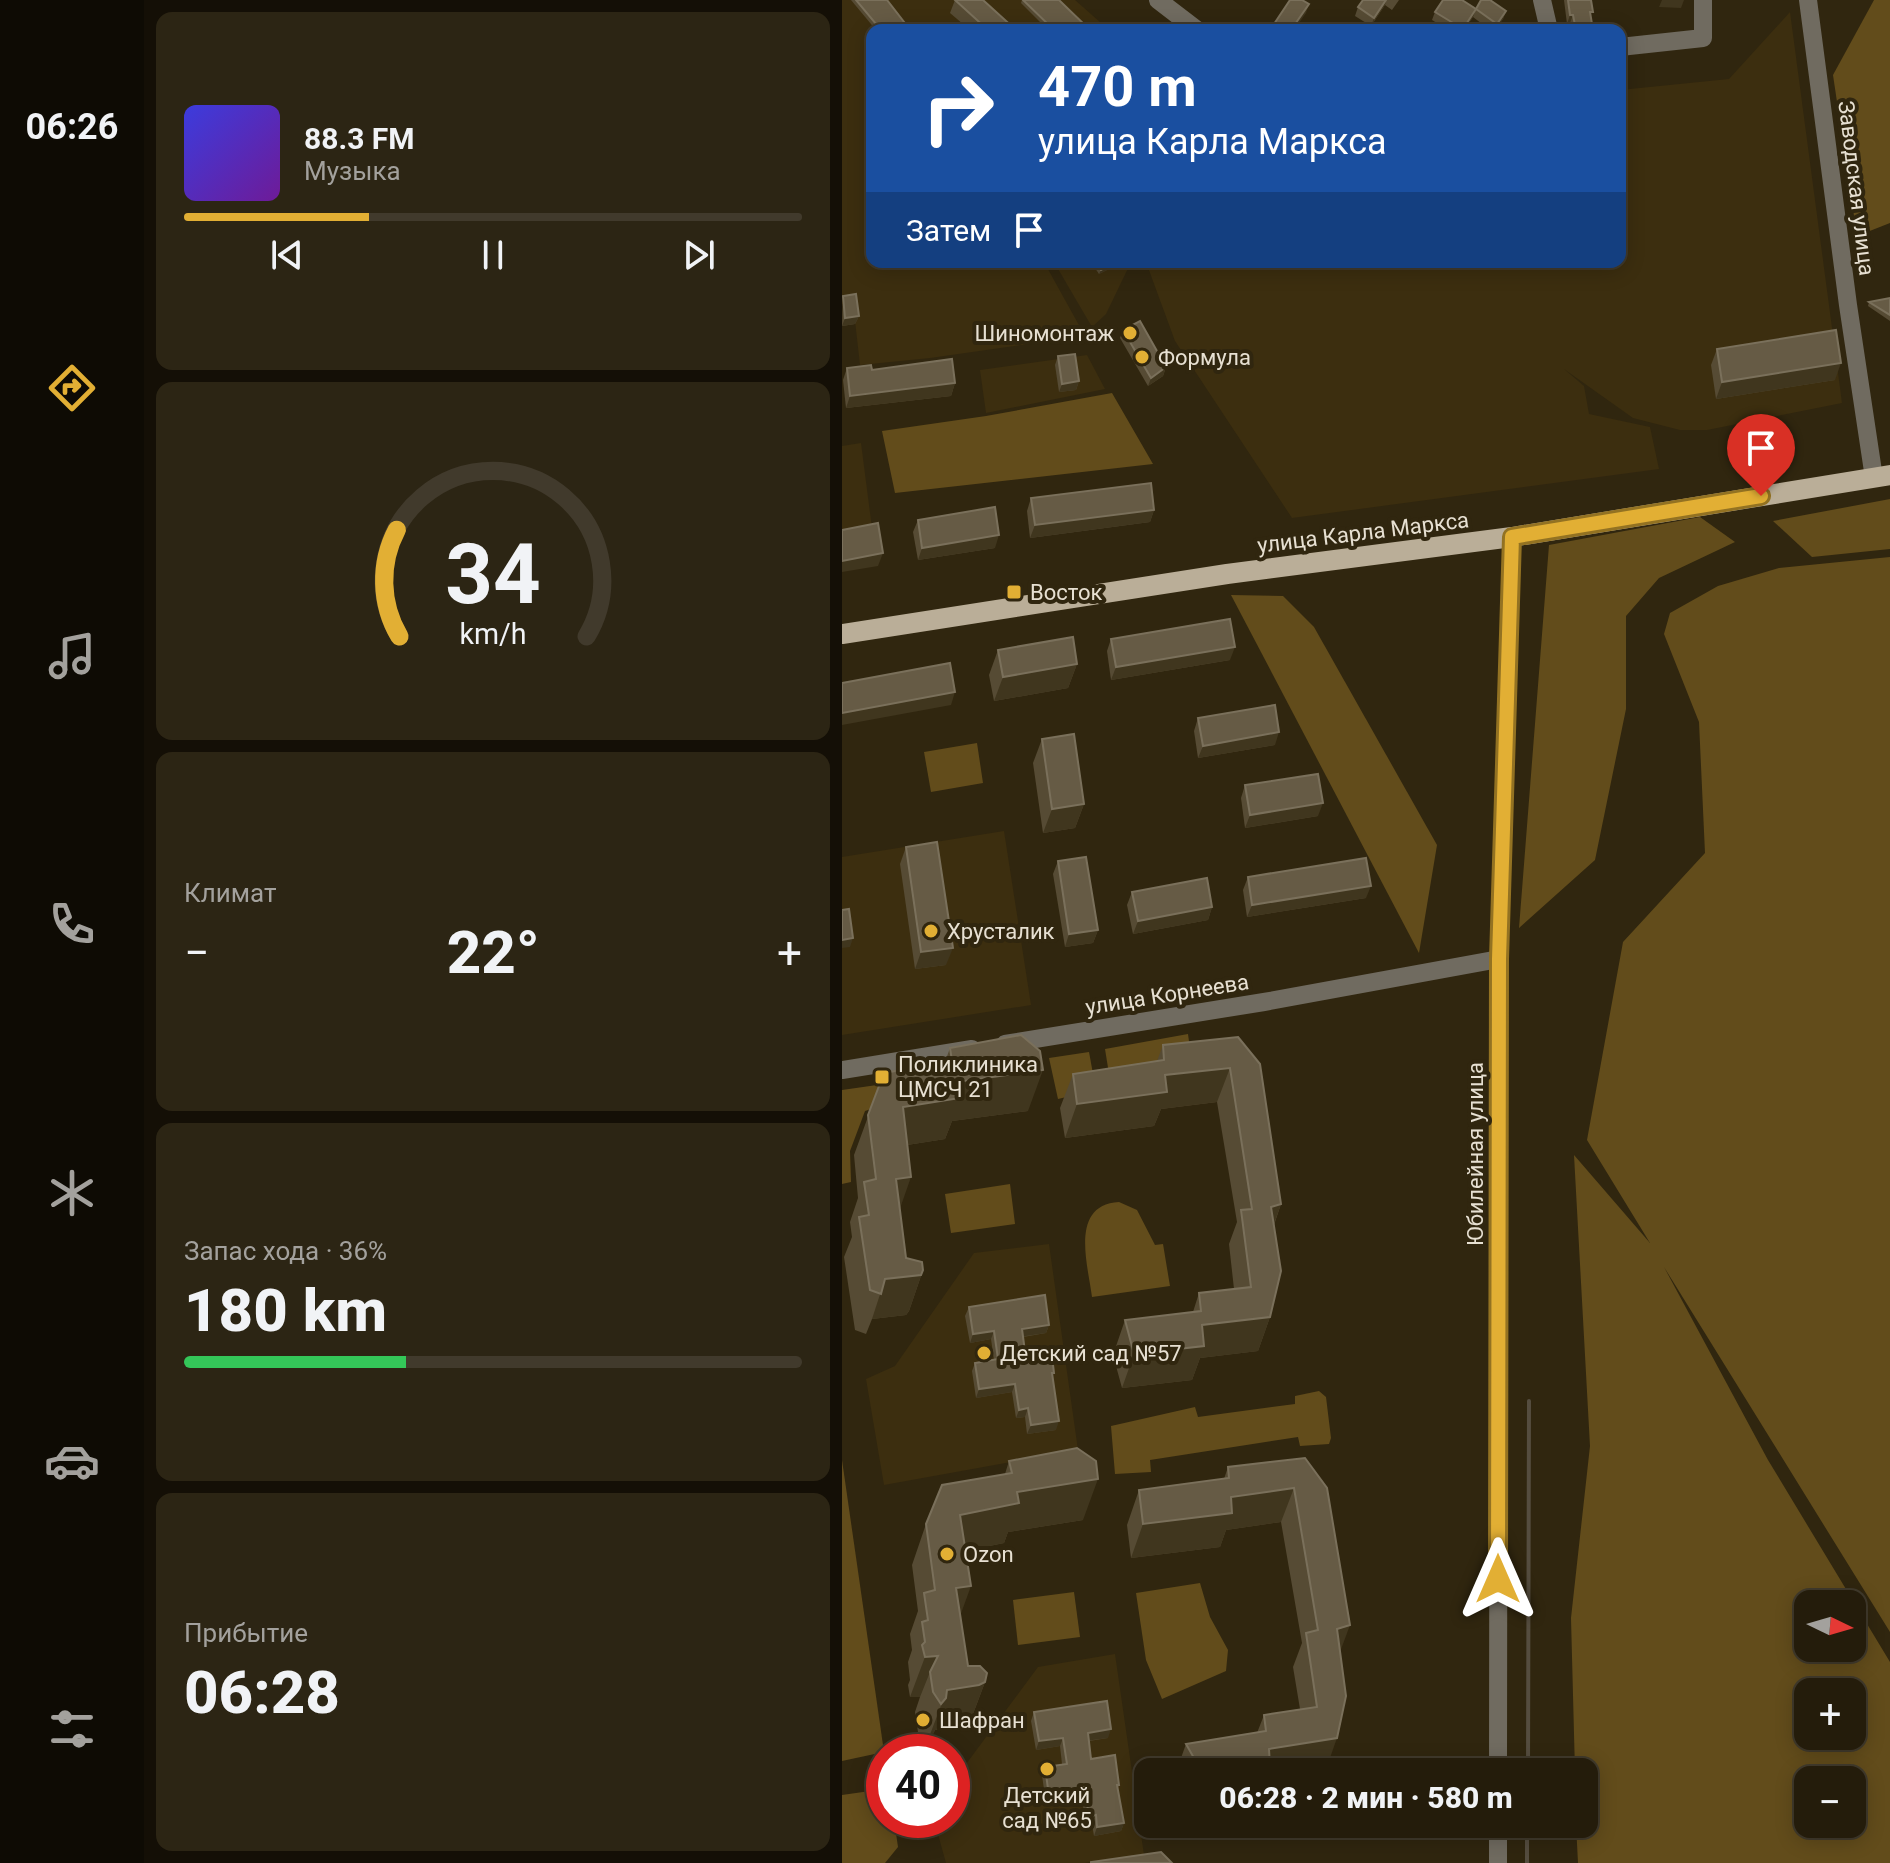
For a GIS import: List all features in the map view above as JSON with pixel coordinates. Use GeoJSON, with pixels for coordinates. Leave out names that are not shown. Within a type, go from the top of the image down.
{"type":"FeatureCollection","features":[{"type":"Feature","properties":{"kind":"main road","name":"улица Карла Маркса"},"geometry":{"type":"LineString","coordinates":[[842,634],[1227,574],[1512,537],[1882,477]]}},
{"type":"Feature","properties":{"kind":"street"},"geometry":{"type":"LineString","coordinates":[[1158,0],[1189,24]]}},
{"type":"Feature","properties":{"kind":"street"},"geometry":{"type":"LineString","coordinates":[[1542,0],[1548,24]]}},
{"type":"Feature","properties":{"kind":"street"},"geometry":{"type":"LineString","coordinates":[[1626,46],[1703,38],[1703,0]]}},
{"type":"Feature","properties":{"kind":"street","name":"Заводская улица"},"geometry":{"type":"LineString","coordinates":[[1808,0],[1848,305],[1882,477]]}},
{"type":"Feature","properties":{"kind":"street","name":"Юбилейная улица"},"geometry":{"type":"LineString","coordinates":[[1498,1758],[1499,959],[1512,537]]}},
{"type":"Feature","properties":{"kind":"street","name":"улица Корнеева"},"geometry":{"type":"LineString","coordinates":[[842,1070],[1264,1002],[1499,959]]}},
{"type":"Feature","properties":{"kind":"street"},"geometry":{"type":"LineString","coordinates":[[1498,1838],[1498,1863]]}},
{"type":"Feature","properties":{"kind":"shaded area"},"geometry":{"type":"Polygon","coordinates":[[[842,0],[1075,0],[1102,24],[866,24],[866,268],[1047,268],[1085,336],[860,365],[853,303],[842,304],[842,0]]]}},
{"type":"Feature","properties":{"kind":"shaded area"},"geometry":{"type":"Polygon","coordinates":[[[1874,0],[1890,0],[1890,223],[1857,236],[1833,75],[1874,0]]]}},
{"type":"Feature","properties":{"kind":"shaded area"},"geometry":{"type":"Polygon","coordinates":[[[1790,12],[1842,403],[1707,430],[1680,430],[1633,418],[1564,369],[1584,386],[1589,414],[1650,427],[1659,469],[1292,518],[1175,341],[1148,268],[1626,268],[1626,89],[1729,79],[1790,12]]]}},
{"type":"Feature","properties":{"kind":"shaded area"},"geometry":{"type":"Polygon","coordinates":[[[1058,268],[1128,268],[1106,314],[1092,327],[1058,268]]]}},
{"type":"Feature","properties":{"kind":"shaded area"},"geometry":{"type":"Polygon","coordinates":[[[1087,355],[1105,389],[986,413],[980,370],[1087,355]]]}},
{"type":"Feature","properties":{"kind":"shaded area"},"geometry":{"type":"Polygon","coordinates":[[[1112,393],[1153,464],[895,493],[882,431],[1112,393]]]}},
{"type":"Feature","properties":{"kind":"shaded area"},"geometry":{"type":"Polygon","coordinates":[[[861,443],[873,536],[842,542],[842,446],[861,443]]]}},
{"type":"Feature","properties":{"kind":"shaded area"},"geometry":{"type":"Polygon","coordinates":[[[1890,499],[1890,549],[1812,557],[1773,521],[1890,499]]]}},
{"type":"Feature","properties":{"kind":"shaded area"},"geometry":{"type":"Polygon","coordinates":[[[1700,517],[1735,542],[1659,578],[1626,616],[1626,709],[1595,860],[1519,928],[1549,545],[1700,517]]]}},
{"type":"Feature","properties":{"kind":"shaded area"},"geometry":{"type":"Polygon","coordinates":[[[1890,557],[1890,1632],[1664,1267],[1768,1460],[1847,1590],[1794,1590],[1794,1662],[1866,1662],[1866,1622],[1890,1662],[1890,1863],[1578,1863],[1577,1838],[1598,1838],[1598,1758],[1575,1758],[1571,1618],[1590,1446],[1574,1155],[1650,1243],[1587,1140],[1623,942],[1705,853],[1699,722],[1664,634],[1670,613],[1718,586],[1779,568],[1890,557]]]}},
{"type":"Feature","properties":{"kind":"shaded area"},"geometry":{"type":"Polygon","coordinates":[[[1231,595],[1283,596],[1314,627],[1437,845],[1419,953],[1231,595]]]}},
{"type":"Feature","properties":{"kind":"shaded area"},"geometry":{"type":"Polygon","coordinates":[[[977,743],[983,783],[931,792],[924,752],[977,743]]]}},
{"type":"Feature","properties":{"kind":"shaded area","name":"Хрусталик"},"geometry":{"type":"Polygon","coordinates":[[[1004,831],[1031,1005],[842,1035],[842,857],[1004,831]]]}},
{"type":"Feature","properties":{"kind":"shaded area"},"geometry":{"type":"Polygon","coordinates":[[[1188,1034],[1192,1064],[1110,1080],[1105,1049],[1188,1034]]]}},
{"type":"Feature","properties":{"kind":"shaded area"},"geometry":{"type":"Polygon","coordinates":[[[1089,1052],[1096,1090],[1058,1099],[1049,1058],[1089,1052]]]}},
{"type":"Feature","properties":{"kind":"shaded area"},"geometry":{"type":"Polygon","coordinates":[[[891,1083],[892,1102],[865,1111],[850,1151],[851,1182],[842,1184],[842,1090],[891,1083]]]}},
{"type":"Feature","properties":{"kind":"shaded area"},"geometry":{"type":"Polygon","coordinates":[[[1010,1184],[1015,1224],[951,1233],[945,1194],[1010,1184]]]}},
{"type":"Feature","properties":{"kind":"shaded area"},"geometry":{"type":"Polygon","coordinates":[[[1119,1202],[1137,1210],[1155,1245],[1163,1244],[1170,1286],[1092,1297],[1086,1254],[1087,1225],[1093,1214],[1103,1206],[1119,1202]]]}},
{"type":"Feature","properties":{"kind":"shaded area","name":"Детский сад №57"},"geometry":{"type":"Polygon","coordinates":[[[1049,1244],[1078,1450],[884,1485],[866,1379],[895,1366],[974,1253],[1049,1244]]]}},
{"type":"Feature","properties":{"kind":"shaded area"},"geometry":{"type":"Polygon","coordinates":[[[1319,1391],[1326,1397],[1329,1444],[1300,1446],[1298,1437],[1150,1460],[1151,1472],[1115,1474],[1111,1426],[1195,1407],[1198,1417],[1295,1404],[1295,1396],[1319,1391]]]}},
{"type":"Feature","properties":{"kind":"shaded area"},"geometry":{"type":"Polygon","coordinates":[[[842,1460],[881,1734],[866,1734],[866,1756],[842,1761],[842,1460]]]}},
{"type":"Feature","properties":{"kind":"shaded area"},"geometry":{"type":"Polygon","coordinates":[[[1200,1583],[1210,1617],[1228,1650],[1226,1671],[1162,1699],[1146,1660],[1136,1593],[1200,1583]]]}},
{"type":"Feature","properties":{"kind":"shaded area"},"geometry":{"type":"Polygon","coordinates":[[[1074,1592],[1080,1637],[1018,1645],[1013,1600],[1074,1592]]]}},
{"type":"Feature","properties":{"kind":"shaded area","name":"Детский сад №65"},"geometry":{"type":"Polygon","coordinates":[[[1115,1654],[1134,1786],[1134,1838],[1142,1838],[1144,1855],[1085,1863],[946,1863],[939,1838],[970,1838],[970,1759],[1038,1667],[1115,1654]]]}},
{"type":"Feature","properties":{"kind":"shaded area"},"geometry":{"type":"Polygon","coordinates":[[[866,1792],[866,1838],[897,1838],[898,1847],[885,1863],[842,1863],[842,1795],[866,1792]]]}},
{"type":"Feature","properties":{"kind":"building"},"geometry":{"type":"Polygon","coordinates":[[[856,0],[887,0],[904,22],[876,24],[856,0]]]}},
{"type":"Feature","properties":{"kind":"building"},"geometry":{"type":"Polygon","coordinates":[[[955,0],[983,0],[1009,24],[981,24],[955,0]]]}},
{"type":"Feature","properties":{"kind":"building"},"geometry":{"type":"Polygon","coordinates":[[[1023,0],[1059,0],[1084,24],[1048,24],[1023,0]]]}},
{"type":"Feature","properties":{"kind":"building"},"geometry":{"type":"Polygon","coordinates":[[[1290,0],[1302,0],[1309,4],[1295,24],[1274,24],[1290,0]]]}},
{"type":"Feature","properties":{"kind":"building"},"geometry":{"type":"Polygon","coordinates":[[[1363,0],[1386,0],[1374,18],[1358,7],[1363,0]]]}},
{"type":"Feature","properties":{"kind":"building"},"geometry":{"type":"Polygon","coordinates":[[[1443,0],[1462,0],[1476,9],[1466,24],[1455,24],[1435,12],[1443,0]]]}},
{"type":"Feature","properties":{"kind":"building"},"geometry":{"type":"Polygon","coordinates":[[[1481,0],[1490,0],[1506,11],[1497,24],[1476,9],[1481,0]]]}},
{"type":"Feature","properties":{"kind":"building"},"geometry":{"type":"Polygon","coordinates":[[[1568,0],[1591,0],[1592,24],[1575,24],[1573,15],[1570,15],[1568,0]]]}},
{"type":"Feature","properties":{"kind":"building"},"geometry":{"type":"Polygon","coordinates":[[[856,294],[859,316],[845,318],[843,296],[856,294]]]}},
{"type":"Feature","properties":{"kind":"building"},"geometry":{"type":"Polygon","coordinates":[[[1890,298],[1890,315],[1869,302],[1890,298]]]}},
{"type":"Feature","properties":{"kind":"building"},"geometry":{"type":"Polygon","coordinates":[[[1140,321],[1166,367],[1151,378],[1123,330],[1140,321]]]}},
{"type":"Feature","properties":{"kind":"building"},"geometry":{"type":"Polygon","coordinates":[[[1836,330],[1841,363],[1722,382],[1717,349],[1836,330]]]}},
{"type":"Feature","properties":{"kind":"building"},"geometry":{"type":"Polygon","coordinates":[[[1075,354],[1079,381],[1062,384],[1058,356],[1075,354]]]}},
{"type":"Feature","properties":{"kind":"building"},"geometry":{"type":"Polygon","coordinates":[[[952,359],[955,383],[850,396],[847,368],[871,365],[872,370],[952,359]]]}},
{"type":"Feature","properties":{"kind":"building"},"geometry":{"type":"Polygon","coordinates":[[[1151,483],[1154,510],[1035,525],[1031,498],[1151,483]]]}},
{"type":"Feature","properties":{"kind":"building"},"geometry":{"type":"Polygon","coordinates":[[[995,507],[999,535],[922,548],[918,520],[995,507]]]}},
{"type":"Feature","properties":{"kind":"building"},"geometry":{"type":"Polygon","coordinates":[[[878,523],[883,553],[842,561],[842,530],[878,523]]]}},
{"type":"Feature","properties":{"kind":"building"},"geometry":{"type":"Polygon","coordinates":[[[1230,619],[1235,647],[1116,667],[1111,639],[1230,619]]]}},
{"type":"Feature","properties":{"kind":"building"},"geometry":{"type":"Polygon","coordinates":[[[1073,637],[1077,664],[1003,677],[998,650],[1073,637]]]}},
{"type":"Feature","properties":{"kind":"building"},"geometry":{"type":"Polygon","coordinates":[[[950,663],[955,692],[842,713],[842,683],[950,663]]]}},
{"type":"Feature","properties":{"kind":"building"},"geometry":{"type":"Polygon","coordinates":[[[1275,705],[1279,732],[1203,746],[1198,718],[1275,705]]]}},
{"type":"Feature","properties":{"kind":"building"},"geometry":{"type":"Polygon","coordinates":[[[1074,734],[1084,804],[1052,809],[1042,739],[1074,734]]]}},
{"type":"Feature","properties":{"kind":"building"},"geometry":{"type":"Polygon","coordinates":[[[1318,774],[1323,803],[1250,815],[1245,785],[1318,774]]]}},
{"type":"Feature","properties":{"kind":"building"},"geometry":{"type":"Polygon","coordinates":[[[937,842],[953,948],[921,952],[906,847],[937,842]]]}},
{"type":"Feature","properties":{"kind":"building"},"geometry":{"type":"Polygon","coordinates":[[[1086,857],[1098,930],[1069,934],[1058,861],[1086,857]]]}},
{"type":"Feature","properties":{"kind":"building"},"geometry":{"type":"Polygon","coordinates":[[[1366,858],[1371,886],[1252,905],[1248,877],[1366,858]]]}},
{"type":"Feature","properties":{"kind":"building"},"geometry":{"type":"Polygon","coordinates":[[[1207,878],[1212,907],[1138,921],[1132,892],[1207,878]]]}},
{"type":"Feature","properties":{"kind":"building"},"geometry":{"type":"Polygon","coordinates":[[[849,909],[853,938],[842,940],[842,910],[849,909]]]}},
{"type":"Feature","properties":{"kind":"building"},"geometry":{"type":"Polygon","coordinates":[[[1021,1035],[1040,1051],[1043,1070],[956,1082],[960,1098],[903,1107],[911,1177],[896,1179],[906,1258],[922,1262],[923,1270],[921,1275],[885,1279],[881,1294],[870,1290],[859,1217],[869,1215],[864,1182],[876,1179],[868,1115],[884,1073],[952,1061],[950,1048],[1021,1035]]]}},
{"type":"Feature","properties":{"kind":"building"},"geometry":{"type":"Polygon","coordinates":[[[1238,1037],[1260,1064],[1281,1204],[1271,1207],[1281,1271],[1270,1317],[1202,1325],[1204,1346],[1134,1354],[1125,1320],[1201,1311],[1199,1293],[1251,1287],[1241,1210],[1252,1209],[1230,1068],[1165,1075],[1167,1092],[1077,1104],[1073,1074],[1164,1060],[1163,1045],[1238,1037]]]}},
{"type":"Feature","properties":{"kind":"building"},"geometry":{"type":"Polygon","coordinates":[[[1045,1295],[1049,1325],[1022,1329],[1025,1352],[1051,1348],[1059,1421],[1031,1425],[1028,1408],[1019,1410],[1015,1384],[979,1389],[975,1363],[998,1359],[994,1331],[973,1334],[969,1307],[1045,1295]]]}},
{"type":"Feature","properties":{"kind":"building"},"geometry":{"type":"Polygon","coordinates":[[[1077,1448],[1096,1461],[1098,1479],[1017,1492],[1019,1503],[960,1515],[971,1586],[956,1588],[968,1666],[980,1666],[987,1673],[985,1682],[979,1685],[947,1690],[941,1704],[933,1692],[930,1672],[938,1656],[925,1657],[922,1622],[928,1620],[924,1593],[935,1590],[926,1524],[942,1485],[1012,1473],[1009,1461],[1077,1448]]]}},
{"type":"Feature","properties":{"kind":"building"},"geometry":{"type":"Polygon","coordinates":[[[1305,1458],[1327,1488],[1350,1625],[1337,1629],[1346,1696],[1337,1738],[1269,1749],[1270,1758],[1194,1758],[1186,1744],[1266,1731],[1264,1715],[1317,1707],[1306,1633],[1318,1630],[1294,1488],[1231,1497],[1232,1513],[1143,1524],[1139,1490],[1229,1478],[1228,1467],[1305,1458]]]}},
{"type":"Feature","properties":{"kind":"building"},"geometry":{"type":"Polygon","coordinates":[[[1107,1701],[1111,1729],[1088,1733],[1091,1759],[1115,1755],[1124,1823],[1097,1827],[1096,1815],[1089,1816],[1085,1791],[1049,1796],[1045,1767],[1067,1764],[1063,1738],[1039,1741],[1034,1712],[1107,1701]]]}},
{"type":"Feature","properties":{"kind":"building"},"geometry":{"type":"Polygon","coordinates":[[[1161,1852],[1172,1863],[1091,1863],[1091,1862],[1161,1852]]]}},
{"type":"Feature","properties":{"kind":"waterway"},"geometry":{"type":"LineString","coordinates":[[1528,1758],[1529,1401]]}},
{"type":"Feature","properties":{"kind":"waterway"},"geometry":{"type":"LineString","coordinates":[[1527,1838],[1527,1863]]}},
{"type":"Feature","properties":{"kind":"place","name":"Шиномонтаж"},"geometry":{"type":"Point","coordinates":[1130,333]}},
{"type":"Feature","properties":{"kind":"place","name":"Формула"},"geometry":{"type":"Point","coordinates":[1142,357]}},
{"type":"Feature","properties":{"kind":"place","name":"Восток"},"geometry":{"type":"Point","coordinates":[1014,592]}},
{"type":"Feature","properties":{"kind":"place","name":"Хрусталик"},"geometry":{"type":"Point","coordinates":[931,931]}},
{"type":"Feature","properties":{"kind":"place","name":"Поликлиника ЦМСЧ 21"},"geometry":{"type":"Point","coordinates":[882,1077]}},
{"type":"Feature","properties":{"kind":"place","name":"Детский сад №57"},"geometry":{"type":"Point","coordinates":[984,1353]}},
{"type":"Feature","properties":{"kind":"place","name":"Ozon"},"geometry":{"type":"Point","coordinates":[947,1554]}},
{"type":"Feature","properties":{"kind":"place","name":"Шафран"},"geometry":{"type":"Point","coordinates":[923,1720]}},
{"type":"Feature","properties":{"kind":"place","name":"Детский сад №65"},"geometry":{"type":"Point","coordinates":[1047,1769]}},
{"type":"Feature","properties":{"kind":"route"},"geometry":{"type":"LineString","coordinates":[[1498,1579],[1499,959],[1512,537],[1761,496]]}}]}
